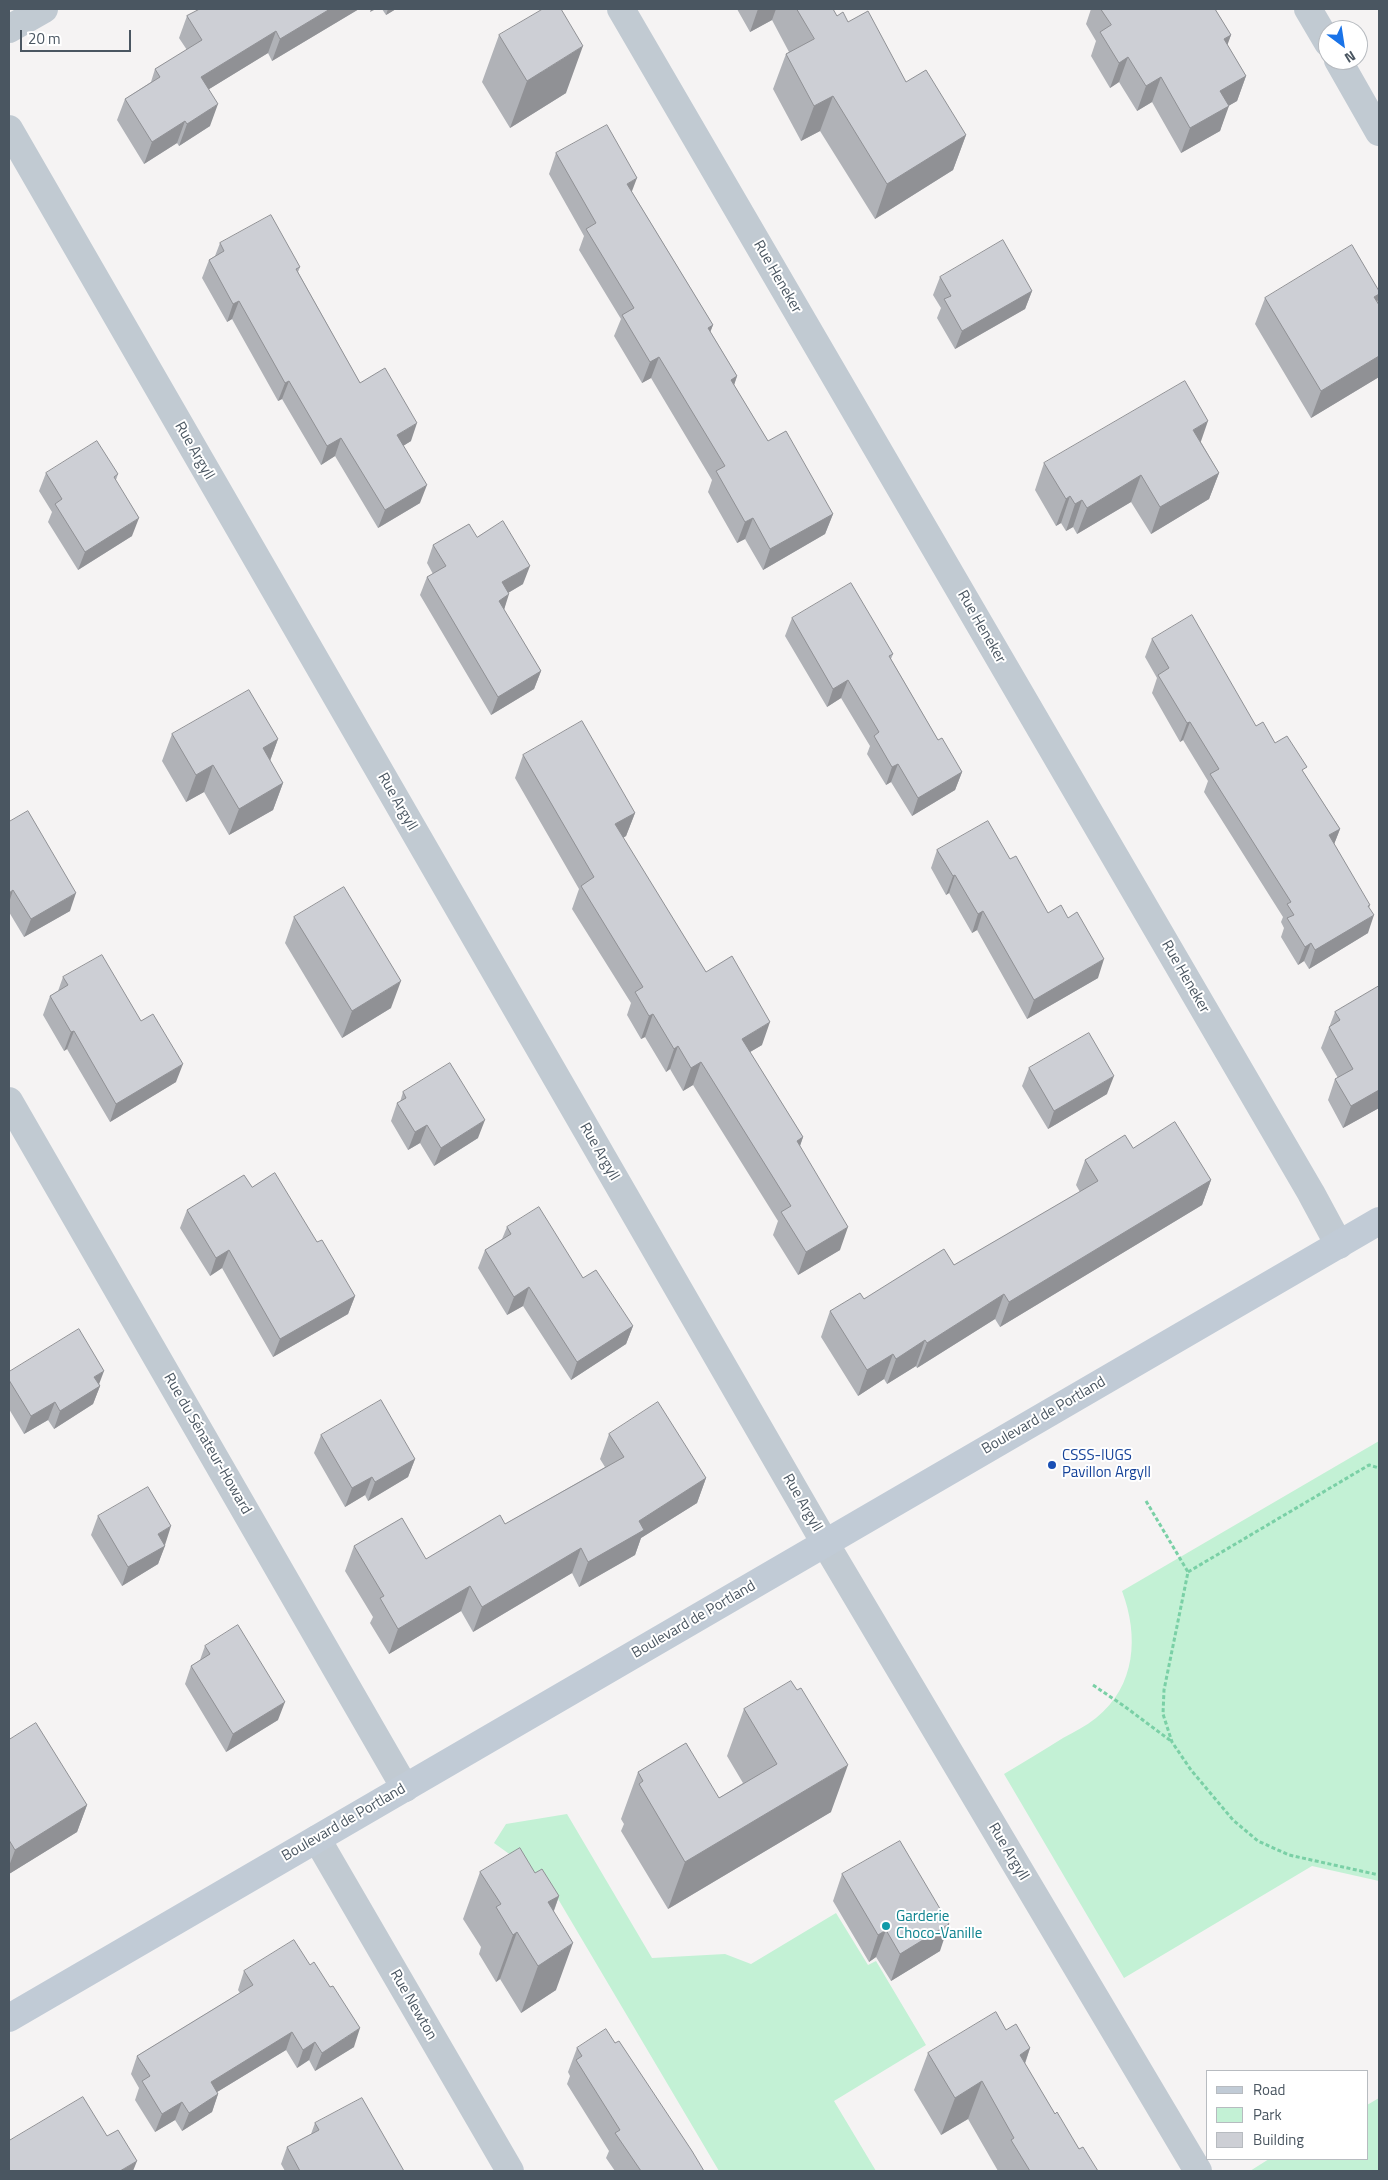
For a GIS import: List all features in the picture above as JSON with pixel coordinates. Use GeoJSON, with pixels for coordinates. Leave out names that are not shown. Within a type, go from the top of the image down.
{"type":"FeatureCollection","features":[{"type":"Feature","properties":{"kind":"main road","name":"Boulevard de Portland"},"geometry":{"type":"LineString","coordinates":[[9,2018],[1379,1221]]}},
{"type":"Feature","properties":{"kind":"street"},"geometry":{"type":"LineString","coordinates":[[9,29],[44,9]]}},
{"type":"Feature","properties":{"kind":"street","name":"Rue Heneker"},"geometry":{"type":"LineString","coordinates":[[621,9],[1311,1193],[1339,1245]]}},
{"type":"Feature","properties":{"kind":"street"},"geometry":{"type":"LineString","coordinates":[[1308,9],[1318,26]]}},
{"type":"Feature","properties":{"kind":"street"},"geometry":{"type":"LineString","coordinates":[[1344,70],[1379,132]]}},
{"type":"Feature","properties":{"kind":"street","name":"Rue Argyll"},"geometry":{"type":"LineString","coordinates":[[9,129],[825,1543],[1198,2171]]}},
{"type":"Feature","properties":{"kind":"street","name":"Rue du Sénateur-Howard"},"geometry":{"type":"LineString","coordinates":[[9,1100],[406,1788]]}},
{"type":"Feature","properties":{"kind":"street","name":"Rue Newton"},"geometry":{"type":"LineString","coordinates":[[317,1839],[510,2171]]}},
{"type":"Feature","properties":{"kind":"path"},"geometry":{"type":"LineString","coordinates":[[1188,1572],[1369,1465],[1379,1468]]}},
{"type":"Feature","properties":{"kind":"path"},"geometry":{"type":"LineString","coordinates":[[1146,1501],[1188,1572],[1164,1690],[1163,1714],[1172,1742],[1191,1770],[1232,1820],[1258,1841],[1289,1855],[1379,1875]]}},
{"type":"Feature","properties":{"kind":"path"},"geometry":{"type":"LineString","coordinates":[[1092,1685],[1172,1742]]}},
{"type":"Feature","properties":{"kind":"green space"},"geometry":{"type":"Polygon","coordinates":[[[1379,1441],[1379,1881],[1312,1866],[1124,1978],[1004,1774],[1092,1721],[1109,1705],[1119,1691],[1126,1676],[1132,1643],[1131,1625],[1122,1591],[1379,1441]]]}},
{"type":"Feature","properties":{"kind":"green space"},"geometry":{"type":"Polygon","coordinates":[[[567,1814],[652,1958],[725,1954],[751,1964],[836,1913],[868,1965],[876,1961],[926,2045],[834,2101],[876,2171],[719,2171],[548,1882],[494,1843],[506,1824],[567,1814]]]}},
{"type":"Feature","properties":{"kind":"green space"},"geometry":{"type":"Polygon","coordinates":[[[1379,2098],[1379,2171],[1250,2171],[1267,2160],[1368,2160],[1368,2104],[1379,2098]]]}},
{"type":"Feature","properties":{"kind":"building"},"geometry":{"type":"Polygon","coordinates":[[[200,9],[330,9],[280,39],[276,31],[201,77],[218,104],[187,124],[185,121],[152,142],[125,99],[160,77],[155,69],[202,40],[187,16],[200,9]]]}},
{"type":"Feature","properties":{"kind":"building"},"geometry":{"type":"Polygon","coordinates":[[[543,9],[561,9],[583,46],[527,81],[499,35],[543,9]]]}},
{"type":"Feature","properties":{"kind":"building"},"geometry":{"type":"Polygon","coordinates":[[[797,9],[833,9],[837,16],[843,12],[848,22],[868,11],[906,82],[926,70],[966,135],[887,184],[833,96],[814,106],[786,54],[814,39],[797,9]]]}},
{"type":"Feature","properties":{"kind":"building"},"geometry":{"type":"Polygon","coordinates":[[[1101,9],[1215,9],[1231,35],[1224,39],[1246,76],[1220,91],[1229,106],[1190,128],[1161,77],[1146,86],[1128,57],[1119,63],[1100,32],[1111,25],[1101,9]]]}},
{"type":"Feature","properties":{"kind":"building"},"geometry":{"type":"Polygon","coordinates":[[[607,125],[637,178],[627,184],[713,325],[708,328],[737,376],[731,380],[768,441],[786,431],[833,514],[770,549],[753,518],[745,522],[716,471],[725,466],[659,357],[650,362],[622,315],[634,308],[586,229],[596,223],[556,153],[607,125]]]}},
{"type":"Feature","properties":{"kind":"building"},"geometry":{"type":"Polygon","coordinates":[[[271,215],[300,267],[296,269],[360,383],[385,368],[417,423],[397,435],[427,485],[385,510],[341,438],[327,446],[289,381],[285,383],[239,301],[233,304],[209,260],[224,251],[220,243],[271,215]]]}},
{"type":"Feature","properties":{"kind":"building"},"geometry":{"type":"Polygon","coordinates":[[[1003,240],[1032,291],[962,331],[944,299],[951,296],[940,277],[1003,240]]]}},
{"type":"Feature","properties":{"kind":"building"},"geometry":{"type":"Polygon","coordinates":[[[1352,245],[1379,291],[1379,294],[1374,297],[1379,305],[1379,356],[1321,391],[1265,298],[1352,245]]]}},
{"type":"Feature","properties":{"kind":"building"},"geometry":{"type":"Polygon","coordinates":[[[1185,381],[1208,421],[1193,430],[1219,473],[1160,507],[1141,475],[1087,508],[1082,500],[1075,504],[1070,496],[1066,499],[1044,463],[1185,381]]]}},
{"type":"Feature","properties":{"kind":"building"},"geometry":{"type":"Polygon","coordinates":[[[97,441],[118,474],[114,477],[139,518],[85,552],[55,504],[62,499],[46,473],[97,441]]]}},
{"type":"Feature","properties":{"kind":"building"},"geometry":{"type":"Polygon","coordinates":[[[503,521],[530,566],[502,582],[509,594],[499,601],[541,671],[498,697],[427,577],[446,566],[433,545],[469,524],[477,537],[503,521]]]}},
{"type":"Feature","properties":{"kind":"building"},"geometry":{"type":"Polygon","coordinates":[[[851,583],[893,654],[889,656],[938,740],[942,738],[962,772],[918,798],[898,764],[892,767],[874,736],[879,732],[848,680],[833,689],[792,618],[851,583]]]}},
{"type":"Feature","properties":{"kind":"building"},"geometry":{"type":"Polygon","coordinates":[[[1192,615],[1256,726],[1263,722],[1275,743],[1287,736],[1307,767],[1302,770],[1340,829],[1329,835],[1374,915],[1315,950],[1311,943],[1305,947],[1287,918],[1294,915],[1287,904],[1291,902],[1210,774],[1219,769],[1190,722],[1187,723],[1158,675],[1169,668],[1152,639],[1192,615]]]}},
{"type":"Feature","properties":{"kind":"building"},"geometry":{"type":"Polygon","coordinates":[[[249,690],[278,739],[263,748],[283,783],[239,809],[213,765],[196,775],[172,734],[249,690]]]}},
{"type":"Feature","properties":{"kind":"building"},"geometry":{"type":"Polygon","coordinates":[[[582,721],[635,813],[615,824],[706,972],[732,956],[770,1022],[742,1039],[803,1137],[797,1141],[848,1227],[806,1252],[781,1212],[791,1206],[701,1062],[691,1068],[678,1046],[674,1049],[653,1014],[649,1016],[635,992],[643,987],[581,886],[594,877],[523,755],[582,721]]]}},
{"type":"Feature","properties":{"kind":"building"},"geometry":{"type":"Polygon","coordinates":[[[28,811],[76,893],[31,919],[13,890],[9,893],[9,822],[28,811]]]}},
{"type":"Feature","properties":{"kind":"building"},"geometry":{"type":"Polygon","coordinates":[[[988,821],[1010,859],[1016,856],[1048,913],[1061,905],[1068,918],[1077,912],[1104,959],[1034,1000],[983,911],[978,914],[955,875],[953,876],[937,850],[988,821]]]}},
{"type":"Feature","properties":{"kind":"building"},"geometry":{"type":"Polygon","coordinates":[[[344,887],[401,981],[352,1011],[294,917],[344,887]]]}},
{"type":"Feature","properties":{"kind":"building"},"geometry":{"type":"Polygon","coordinates":[[[102,955],[141,1021],[153,1014],[183,1064],[116,1104],[74,1031],[71,1032],[50,996],[68,985],[63,977],[102,955]]]}},
{"type":"Feature","properties":{"kind":"building"},"geometry":{"type":"Polygon","coordinates":[[[1379,986],[1379,1090],[1351,1106],[1335,1079],[1353,1069],[1329,1027],[1340,1020],[1335,1012],[1379,986]]]}},
{"type":"Feature","properties":{"kind":"building"},"geometry":{"type":"Polygon","coordinates":[[[1089,1033],[1114,1076],[1054,1111],[1029,1068],[1089,1033]]]}},
{"type":"Feature","properties":{"kind":"building"},"geometry":{"type":"Polygon","coordinates":[[[450,1063],[485,1120],[441,1148],[427,1125],[415,1132],[397,1103],[406,1098],[403,1092],[450,1063]]]}},
{"type":"Feature","properties":{"kind":"building"},"geometry":{"type":"Polygon","coordinates":[[[1175,1122],[1211,1180],[1009,1302],[1004,1294],[927,1343],[925,1340],[896,1359],[893,1354],[867,1370],[830,1311],[860,1293],[864,1299],[944,1249],[954,1265],[1098,1181],[1085,1160],[1125,1135],[1133,1148],[1175,1122]]]}},
{"type":"Feature","properties":{"kind":"building"},"geometry":{"type":"Polygon","coordinates":[[[275,1173],[317,1242],[322,1240],[355,1296],[280,1339],[229,1250],[216,1258],[187,1210],[244,1175],[252,1187],[275,1173]]]}},
{"type":"Feature","properties":{"kind":"building"},"geometry":{"type":"Polygon","coordinates":[[[539,1207],[583,1278],[596,1270],[633,1326],[577,1362],[529,1287],[514,1297],[485,1250],[511,1234],[507,1227],[539,1207]]]}},
{"type":"Feature","properties":{"kind":"building"},"geometry":{"type":"Polygon","coordinates":[[[79,1329],[104,1371],[94,1377],[100,1386],[60,1411],[55,1402],[31,1416],[9,1380],[9,1372],[79,1329]]]}},
{"type":"Feature","properties":{"kind":"building"},"geometry":{"type":"Polygon","coordinates":[[[381,1400],[415,1459],[375,1482],[372,1477],[352,1488],[321,1435],[381,1400]]]}},
{"type":"Feature","properties":{"kind":"building"},"geometry":{"type":"Polygon","coordinates":[[[658,1402],[706,1478],[639,1521],[644,1530],[588,1562],[581,1548],[482,1607],[470,1586],[398,1629],[380,1598],[384,1596],[354,1546],[402,1518],[426,1559],[500,1515],[505,1524],[624,1457],[609,1434],[658,1402]]]}},
{"type":"Feature","properties":{"kind":"building"},"geometry":{"type":"Polygon","coordinates":[[[148,1487],[171,1526],[158,1534],[165,1546],[128,1567],[98,1516],[148,1487]]]}},
{"type":"Feature","properties":{"kind":"building"},"geometry":{"type":"Polygon","coordinates":[[[238,1625],[285,1702],[233,1734],[191,1666],[210,1654],[205,1646],[238,1625]]]}},
{"type":"Feature","properties":{"kind":"building"},"geometry":{"type":"Polygon","coordinates":[[[791,1681],[797,1690],[801,1688],[848,1765],[685,1862],[639,1784],[643,1781],[638,1772],[686,1743],[719,1798],[777,1764],[744,1709],[791,1681]]]}},
{"type":"Feature","properties":{"kind":"building"},"geometry":{"type":"Polygon","coordinates":[[[36,1723],[87,1805],[15,1850],[9,1840],[9,1740],[36,1723]]]}},
{"type":"Feature","properties":{"kind":"building"},"geometry":{"type":"Polygon","coordinates":[[[900,1841],[949,1924],[900,1954],[886,1930],[878,1935],[842,1874],[900,1841]]]}},
{"type":"Feature","properties":{"kind":"building"},"geometry":{"type":"Polygon","coordinates":[[[520,1848],[535,1873],[542,1869],[559,1896],[548,1902],[573,1943],[538,1966],[517,1932],[513,1935],[496,1907],[501,1904],[480,1872],[520,1848]]]}},
{"type":"Feature","properties":{"kind":"building"},"geometry":{"type":"Polygon","coordinates":[[[294,1940],[310,1965],[314,1962],[330,1987],[333,1986],[360,2028],[322,2053],[315,2042],[303,2050],[292,2032],[211,2082],[218,2094],[189,2113],[182,2102],[162,2114],[142,2081],[150,2076],[137,2056],[253,1985],[244,1971],[294,1940]]]}},
{"type":"Feature","properties":{"kind":"building"},"geometry":{"type":"Polygon","coordinates":[[[996,2012],[1006,2030],[1016,2024],[1030,2048],[1020,2055],[1055,2114],[1057,2112],[1079,2149],[1083,2147],[1098,2171],[1030,2171],[1011,2140],[1014,2138],[982,2081],[955,2098],[928,2053],[996,2012]]]}},
{"type":"Feature","properties":{"kind":"building"},"geometry":{"type":"Polygon","coordinates":[[[606,2029],[615,2043],[619,2041],[704,2171],[641,2171],[615,2133],[620,2130],[576,2060],[582,2056],[577,2048],[606,2029]]]}},
{"type":"Feature","properties":{"kind":"building"},"geometry":{"type":"Polygon","coordinates":[[[83,2097],[107,2136],[118,2130],[137,2161],[120,2171],[9,2171],[9,2141],[83,2097]]]}},
{"type":"Feature","properties":{"kind":"building"},"geometry":{"type":"Polygon","coordinates":[[[362,2098],[404,2171],[300,2171],[287,2147],[319,2130],[315,2123],[362,2098]]]}},
{"type":"Feature","properties":{"kind":"place","name":"CSSS-IUGS Pavillon Argyll"},"geometry":{"type":"Point","coordinates":[1052,1465]}},
{"type":"Feature","properties":{"kind":"place","name":"Garderie Choco-Vanille"},"geometry":{"type":"Point","coordinates":[886,1926]}}]}
